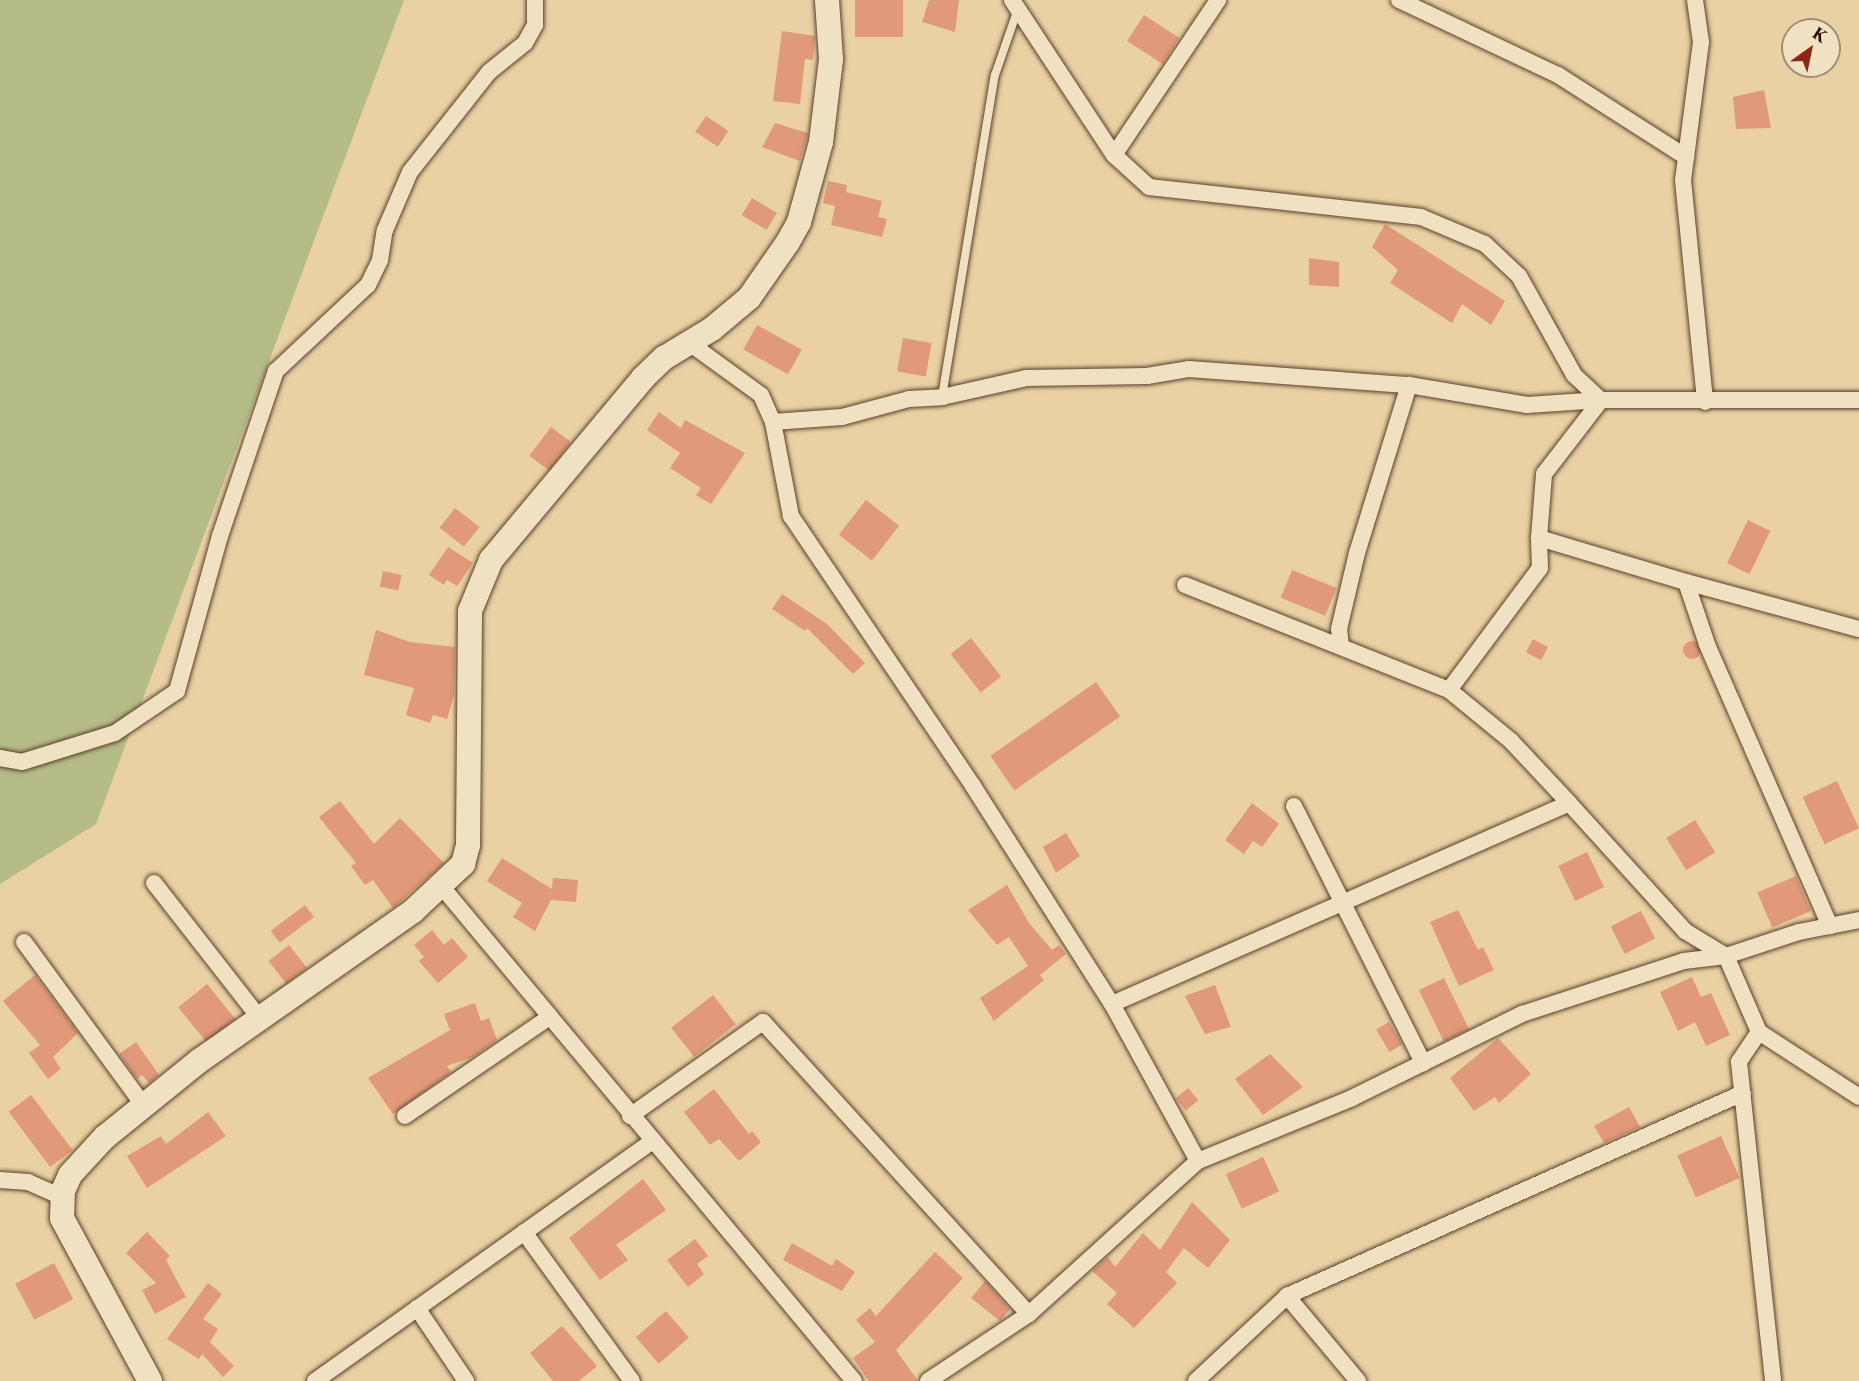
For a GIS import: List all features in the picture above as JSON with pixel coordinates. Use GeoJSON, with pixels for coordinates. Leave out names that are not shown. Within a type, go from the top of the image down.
{"type":"FeatureCollection","features":[{"type":"Feature","properties":{"kind":"street"},"geometry":{"type":"LineString","coordinates":[[0,758],[22,762],[115,733],[177,691],[220,536],[276,371],[368,285],[380,260],[385,230],[410,172],[489,72],[525,43],[535,25],[535,0]]}},
{"type":"Feature","properties":{"kind":"street"},"geometry":{"type":"LineString","coordinates":[[150,1381],[72,1242],[62,1218],[62,1197],[80,1161],[144,1106],[442,887],[463,864],[468,845],[470,611],[490,560],[587,450],[637,385],[664,358],[749,298],[799,222],[821,142],[831,59],[827,0]]}},
{"type":"Feature","properties":{"kind":"street"},"geometry":{"type":"LineString","coordinates":[[1114,155],[1218,0]]}},
{"type":"Feature","properties":{"kind":"street"},"geometry":{"type":"LineString","coordinates":[[1400,0],[1558,75],[1686,157]]}},
{"type":"Feature","properties":{"kind":"street"},"geometry":{"type":"LineString","coordinates":[[1695,0],[1701,42],[1683,180],[1705,402]]}},
{"type":"Feature","properties":{"kind":"street"},"geometry":{"type":"LineString","coordinates":[[1015,4],[1114,155],[1149,187],[1420,217],[1485,244],[1519,276],[1574,375],[1601,400]]}},
{"type":"Feature","properties":{"kind":"street"},"geometry":{"type":"LineString","coordinates":[[688,342],[761,396],[773,422],[791,516],[966,776],[1112,1004],[1198,1161]]}},
{"type":"Feature","properties":{"kind":"street"},"geometry":{"type":"LineString","coordinates":[[773,422],[842,417],[909,399],[942,397],[1026,378],[1147,375],[1189,369],[1409,385],[1527,405],[1601,400],[1705,402],[1859,400]]}},
{"type":"Feature","properties":{"kind":"street"},"geometry":{"type":"LineString","coordinates":[[1341,647],[1339,629],[1357,553],[1409,385]]}},
{"type":"Feature","properties":{"kind":"street"},"geometry":{"type":"LineString","coordinates":[[1449,690],[1540,568],[1539,538],[1544,474],[1601,400]]}},
{"type":"Feature","properties":{"kind":"street"},"geometry":{"type":"LineString","coordinates":[[1539,538],[1686,582],[1859,629]]}},
{"type":"Feature","properties":{"kind":"street"},"geometry":{"type":"LineString","coordinates":[[1686,582],[1707,644],[1830,926]]}},
{"type":"Feature","properties":{"kind":"street"},"geometry":{"type":"LineString","coordinates":[[1185,585],[1449,690],[1511,741],[1685,931],[1726,956],[1759,1032],[1859,1097]]}},
{"type":"Feature","properties":{"kind":"street"},"geometry":{"type":"LineString","coordinates":[[1112,1004],[1569,803]]}},
{"type":"Feature","properties":{"kind":"street"},"geometry":{"type":"LineString","coordinates":[[1294,806],[1423,1063]]}},
{"type":"Feature","properties":{"kind":"street"},"geometry":{"type":"LineString","coordinates":[[154,883],[261,1020]]}},
{"type":"Feature","properties":{"kind":"street"},"geometry":{"type":"LineString","coordinates":[[442,887],[651,1142],[854,1381]]}},
{"type":"Feature","properties":{"kind":"street"},"geometry":{"type":"LineString","coordinates":[[928,1381],[1029,1314],[1198,1161],[1352,1098],[1522,1014],[1684,961],[1726,956],[1859,920]]}},
{"type":"Feature","properties":{"kind":"street"},"geometry":{"type":"LineString","coordinates":[[24,942],[144,1106]]}},
{"type":"Feature","properties":{"kind":"street"},"geometry":{"type":"LineString","coordinates":[[405,1116],[548,1018]]}},
{"type":"Feature","properties":{"kind":"street"},"geometry":{"type":"LineString","coordinates":[[630,1116],[763,1022],[1029,1314]]}},
{"type":"Feature","properties":{"kind":"street"},"geometry":{"type":"LineString","coordinates":[[1759,1032],[1739,1062],[1773,1381]]}},
{"type":"Feature","properties":{"kind":"street"},"geometry":{"type":"LineString","coordinates":[[1196,1381],[1287,1296],[1743,1093]]}},
{"type":"Feature","properties":{"kind":"street"},"geometry":{"type":"LineString","coordinates":[[315,1381],[651,1142]]}},
{"type":"Feature","properties":{"kind":"street"},"geometry":{"type":"LineString","coordinates":[[0,1180],[28,1182],[62,1197]]}},
{"type":"Feature","properties":{"kind":"street"},"geometry":{"type":"LineString","coordinates":[[524,1232],[632,1381]]}},
{"type":"Feature","properties":{"kind":"street"},"geometry":{"type":"LineString","coordinates":[[1287,1296],[1358,1381]]}},
{"type":"Feature","properties":{"kind":"street"},"geometry":{"type":"LineString","coordinates":[[417,1308],[466,1381]]}},
{"type":"Feature","properties":{"kind":"lane"},"geometry":{"type":"LineString","coordinates":[[942,397],[995,75],[1015,4]]}},
{"type":"Feature","properties":{"kind":"green space"},"geometry":{"type":"Polygon","coordinates":[[[0,0],[404,0],[96,824],[0,884],[0,0]]]}},
{"type":"Feature","properties":{"kind":"building"},"geometry":{"type":"Polygon","coordinates":[[[855,0],[903,0],[903,37],[855,37],[855,0]]]}},
{"type":"Feature","properties":{"kind":"building"},"geometry":{"type":"Polygon","coordinates":[[[929,0],[959,0],[955,32],[922,22],[929,0]]]}},
{"type":"Feature","properties":{"kind":"building"},"geometry":{"type":"Polygon","coordinates":[[[1144,15],[1179,38],[1162,64],[1127,41],[1144,15]]]}},
{"type":"Feature","properties":{"kind":"building"},"geometry":{"type":"Polygon","coordinates":[[[782,31],[815,36],[813,60],[805,59],[800,104],[773,101],[782,31]]]}},
{"type":"Feature","properties":{"kind":"building"},"geometry":{"type":"Polygon","coordinates":[[[1764,90],[1771,128],[1736,129],[1733,97],[1764,90]]]}},
{"type":"Feature","properties":{"kind":"building"},"geometry":{"type":"Polygon","coordinates":[[[706,116],[728,131],[718,147],[695,132],[706,116]]]}},
{"type":"Feature","properties":{"kind":"building"},"geometry":{"type":"Polygon","coordinates":[[[775,123],[808,133],[800,161],[762,147],[775,123]]]}},
{"type":"Feature","properties":{"kind":"building"},"geometry":{"type":"Polygon","coordinates":[[[828,181],[847,185],[846,192],[882,201],[878,217],[887,219],[882,237],[831,225],[835,206],[823,203],[828,181]]]}},
{"type":"Feature","properties":{"kind":"building"},"geometry":{"type":"Polygon","coordinates":[[[752,198],[777,213],[767,230],[742,215],[752,198]]]}},
{"type":"Feature","properties":{"kind":"building"},"geometry":{"type":"Polygon","coordinates":[[[1385,224],[1505,301],[1491,325],[1462,304],[1452,323],[1390,283],[1398,270],[1372,247],[1385,224]]]}},
{"type":"Feature","properties":{"kind":"building"},"geometry":{"type":"Polygon","coordinates":[[[1309,258],[1339,262],[1339,287],[1309,285],[1309,258]]]}},
{"type":"Feature","properties":{"kind":"building"},"geometry":{"type":"Polygon","coordinates":[[[757,325],[802,350],[788,374],[743,349],[757,325]]]}},
{"type":"Feature","properties":{"kind":"building"},"geometry":{"type":"Polygon","coordinates":[[[903,338],[932,343],[926,377],[897,371],[903,338]]]}},
{"type":"Feature","properties":{"kind":"building"},"geometry":{"type":"Polygon","coordinates":[[[659,412],[681,428],[685,420],[745,453],[711,504],[696,495],[701,488],[670,468],[680,453],[647,430],[659,412]]]}},
{"type":"Feature","properties":{"kind":"building"},"geometry":{"type":"Polygon","coordinates":[[[551,427],[571,442],[549,471],[529,456],[551,427]]]}},
{"type":"Feature","properties":{"kind":"building"},"geometry":{"type":"Polygon","coordinates":[[[866,500],[899,526],[872,561],[839,535],[866,500]]]}},
{"type":"Feature","properties":{"kind":"building"},"geometry":{"type":"Polygon","coordinates":[[[455,508],[479,527],[464,547],[440,528],[455,508]]]}},
{"type":"Feature","properties":{"kind":"building"},"geometry":{"type":"Polygon","coordinates":[[[1748,520],[1770,531],[1749,574],[1727,563],[1748,520]]]}},
{"type":"Feature","properties":{"kind":"building"},"geometry":{"type":"Polygon","coordinates":[[[448,547],[473,563],[457,586],[447,580],[444,585],[429,575],[448,547]]]}},
{"type":"Feature","properties":{"kind":"building"},"geometry":{"type":"Polygon","coordinates":[[[1292,570],[1337,588],[1325,616],[1281,598],[1292,570]]]}},
{"type":"Feature","properties":{"kind":"building"},"geometry":{"type":"Polygon","coordinates":[[[383,571],[402,575],[398,591],[380,587],[383,571]]]}},
{"type":"Feature","properties":{"kind":"building"},"geometry":{"type":"Polygon","coordinates":[[[782,594],[827,624],[865,663],[853,674],[807,628],[805,631],[772,609],[782,594]]]}},
{"type":"Feature","properties":{"kind":"building"},"geometry":{"type":"Polygon","coordinates":[[[376,630],[410,642],[455,647],[454,695],[447,719],[433,715],[430,723],[406,715],[414,688],[364,675],[376,630]]]}},
{"type":"Feature","properties":{"kind":"building"},"geometry":{"type":"Polygon","coordinates":[[[971,638],[1001,677],[981,693],[951,654],[971,638]]]}},
{"type":"Feature","properties":{"kind":"building"},"geometry":{"type":"Polygon","coordinates":[[[1533,639],[1548,647],[1541,660],[1526,652],[1533,639]]]}},
{"type":"Feature","properties":{"kind":"building"},"geometry":{"type":"Polygon","coordinates":[[[1692,641],[1698,644],[1701,650],[1698,656],[1692,659],[1686,656],[1683,650],[1686,644],[1692,641]]]}},
{"type":"Feature","properties":{"kind":"building"},"geometry":{"type":"Polygon","coordinates":[[[1096,682],[1120,716],[1014,790],[990,756],[1096,682]]]}},
{"type":"Feature","properties":{"kind":"building"},"geometry":{"type":"Polygon","coordinates":[[[1837,781],[1859,828],[1825,844],[1803,797],[1837,781]]]}},
{"type":"Feature","properties":{"kind":"building"},"geometry":{"type":"Polygon","coordinates":[[[340,801],[374,844],[400,818],[444,863],[393,908],[373,880],[365,885],[351,866],[356,863],[319,817],[340,801]]]}},
{"type":"Feature","properties":{"kind":"building"},"geometry":{"type":"Polygon","coordinates":[[[1252,803],[1279,824],[1262,847],[1253,841],[1244,854],[1225,840],[1252,803]]]}},
{"type":"Feature","properties":{"kind":"building"},"geometry":{"type":"Polygon","coordinates":[[[1695,820],[1715,852],[1686,870],[1666,838],[1695,820]]]}},
{"type":"Feature","properties":{"kind":"building"},"geometry":{"type":"Polygon","coordinates":[[[1066,833],[1080,856],[1056,873],[1043,847],[1066,833]]]}},
{"type":"Feature","properties":{"kind":"building"},"geometry":{"type":"Polygon","coordinates":[[[1587,852],[1604,887],[1575,901],[1558,866],[1587,852]]]}},
{"type":"Feature","properties":{"kind":"building"},"geometry":{"type":"Polygon","coordinates":[[[502,858],[552,889],[553,878],[578,880],[576,902],[551,900],[535,931],[513,917],[522,903],[487,881],[502,858]]]}},
{"type":"Feature","properties":{"kind":"building"},"geometry":{"type":"Polygon","coordinates":[[[1796,876],[1811,911],[1772,927],[1757,892],[1796,876]]]}},
{"type":"Feature","properties":{"kind":"building"},"geometry":{"type":"Polygon","coordinates":[[[1007,885],[1029,923],[1052,950],[1059,945],[1066,954],[1040,975],[1044,980],[994,1021],[980,998],[1028,966],[1009,937],[997,945],[968,910],[1007,885]]]}},
{"type":"Feature","properties":{"kind":"building"},"geometry":{"type":"Polygon","coordinates":[[[305,905],[314,917],[280,943],[271,931],[305,905]]]}},
{"type":"Feature","properties":{"kind":"building"},"geometry":{"type":"Polygon","coordinates":[[[1458,910],[1478,950],[1483,947],[1494,970],[1459,986],[1430,922],[1458,910]]]}},
{"type":"Feature","properties":{"kind":"building"},"geometry":{"type":"Polygon","coordinates":[[[1641,911],[1655,939],[1625,954],[1611,926],[1641,911]]]}},
{"type":"Feature","properties":{"kind":"building"},"geometry":{"type":"Polygon","coordinates":[[[432,930],[444,945],[452,938],[468,957],[438,983],[419,961],[424,957],[414,945],[432,930]]]}},
{"type":"Feature","properties":{"kind":"building"},"geometry":{"type":"Polygon","coordinates":[[[289,945],[307,968],[286,984],[269,961],[289,945]]]}},
{"type":"Feature","properties":{"kind":"building"},"geometry":{"type":"Polygon","coordinates":[[[35,975],[78,1033],[53,1057],[61,1069],[48,1079],[29,1053],[40,1045],[3,1001],[35,975]]]}},
{"type":"Feature","properties":{"kind":"building"},"geometry":{"type":"Polygon","coordinates":[[[1692,977],[1701,997],[1711,993],[1730,1035],[1706,1046],[1695,1022],[1678,1031],[1660,992],[1692,977]]]}},
{"type":"Feature","properties":{"kind":"building"},"geometry":{"type":"Polygon","coordinates":[[[1444,978],[1469,1029],[1444,1042],[1419,990],[1444,978]]]}},
{"type":"Feature","properties":{"kind":"building"},"geometry":{"type":"Polygon","coordinates":[[[207,984],[235,1019],[207,1042],[178,1007],[207,984]]]}},
{"type":"Feature","properties":{"kind":"building"},"geometry":{"type":"Polygon","coordinates":[[[1215,985],[1231,1027],[1205,1034],[1185,996],[1215,985]]]}},
{"type":"Feature","properties":{"kind":"building"},"geometry":{"type":"Polygon","coordinates":[[[713,995],[736,1024],[694,1057],[671,1028],[713,995]]]}},
{"type":"Feature","properties":{"kind":"building"},"geometry":{"type":"Polygon","coordinates":[[[475,1003],[481,1021],[489,1018],[497,1040],[473,1057],[447,1066],[451,1072],[393,1114],[368,1078],[450,1030],[444,1014],[475,1003]]]}},
{"type":"Feature","properties":{"kind":"building"},"geometry":{"type":"Polygon","coordinates":[[[1389,1022],[1402,1044],[1390,1052],[1376,1030],[1389,1022]]]}},
{"type":"Feature","properties":{"kind":"building"},"geometry":{"type":"Polygon","coordinates":[[[1498,1038],[1531,1074],[1499,1103],[1495,1097],[1474,1111],[1450,1078],[1498,1038]]]}},
{"type":"Feature","properties":{"kind":"building"},"geometry":{"type":"Polygon","coordinates":[[[136,1042],[159,1075],[149,1083],[142,1075],[137,1079],[119,1054],[136,1042]]]}},
{"type":"Feature","properties":{"kind":"building"},"geometry":{"type":"Polygon","coordinates":[[[1270,1054],[1303,1087],[1263,1115],[1235,1079],[1270,1054]]]}},
{"type":"Feature","properties":{"kind":"building"},"geometry":{"type":"Polygon","coordinates":[[[1188,1088],[1198,1100],[1186,1111],[1176,1098],[1188,1088]]]}},
{"type":"Feature","properties":{"kind":"building"},"geometry":{"type":"Polygon","coordinates":[[[714,1089],[749,1134],[752,1131],[761,1142],[739,1161],[719,1139],[710,1145],[684,1112],[714,1089]]]}},
{"type":"Feature","properties":{"kind":"building"},"geometry":{"type":"Polygon","coordinates":[[[31,1095],[73,1150],[50,1167],[9,1112],[31,1095]]]}},
{"type":"Feature","properties":{"kind":"building"},"geometry":{"type":"Polygon","coordinates":[[[1629,1107],[1640,1127],[1604,1143],[1594,1126],[1629,1107]]]}},
{"type":"Feature","properties":{"kind":"building"},"geometry":{"type":"Polygon","coordinates":[[[208,1112],[226,1136],[147,1188],[127,1156],[161,1136],[166,1144],[208,1112]]]}},
{"type":"Feature","properties":{"kind":"building"},"geometry":{"type":"Polygon","coordinates":[[[1721,1136],[1740,1178],[1696,1198],[1677,1156],[1721,1136]]]}},
{"type":"Feature","properties":{"kind":"building"},"geometry":{"type":"Polygon","coordinates":[[[1263,1157],[1279,1191],[1242,1209],[1226,1174],[1263,1157]]]}},
{"type":"Feature","properties":{"kind":"building"},"geometry":{"type":"Polygon","coordinates":[[[643,1179],[666,1210],[616,1245],[628,1260],[600,1280],[569,1238],[643,1179]]]}},
{"type":"Feature","properties":{"kind":"building"},"geometry":{"type":"Polygon","coordinates":[[[1192,1202],[1230,1240],[1208,1268],[1184,1248],[1166,1272],[1177,1283],[1134,1328],[1107,1304],[1117,1293],[1092,1271],[1108,1257],[1115,1267],[1143,1233],[1160,1250],[1192,1202]]]}},
{"type":"Feature","properties":{"kind":"building"},"geometry":{"type":"Polygon","coordinates":[[[147,1232],[170,1256],[166,1260],[186,1297],[155,1314],[142,1290],[156,1283],[126,1253],[147,1232]]]}},
{"type":"Feature","properties":{"kind":"building"},"geometry":{"type":"Polygon","coordinates":[[[695,1239],[708,1256],[697,1264],[704,1274],[688,1287],[667,1260],[695,1239]]]}},
{"type":"Feature","properties":{"kind":"building"},"geometry":{"type":"Polygon","coordinates":[[[792,1243],[832,1266],[836,1259],[855,1272],[842,1291],[783,1260],[792,1243]]]}},
{"type":"Feature","properties":{"kind":"building"},"geometry":{"type":"Polygon","coordinates":[[[935,1252],[963,1278],[896,1350],[918,1381],[869,1381],[853,1358],[875,1342],[856,1320],[870,1308],[876,1316],[935,1252]]]}},
{"type":"Feature","properties":{"kind":"building"},"geometry":{"type":"Polygon","coordinates":[[[54,1263],[73,1299],[34,1320],[15,1284],[54,1263]]]}},
{"type":"Feature","properties":{"kind":"building"},"geometry":{"type":"Polygon","coordinates":[[[985,1281],[1010,1309],[1000,1321],[971,1298],[985,1281]]]}},
{"type":"Feature","properties":{"kind":"building"},"geometry":{"type":"Polygon","coordinates":[[[208,1283],[222,1294],[203,1319],[218,1329],[210,1342],[234,1366],[223,1377],[202,1354],[199,1359],[167,1339],[208,1283]]]}},
{"type":"Feature","properties":{"kind":"building"},"geometry":{"type":"Polygon","coordinates":[[[666,1311],[689,1337],[659,1364],[636,1337],[666,1311]]]}},
{"type":"Feature","properties":{"kind":"building"},"geometry":{"type":"Polygon","coordinates":[[[562,1326],[597,1366],[579,1381],[553,1381],[530,1353],[562,1326]]]}}]}
